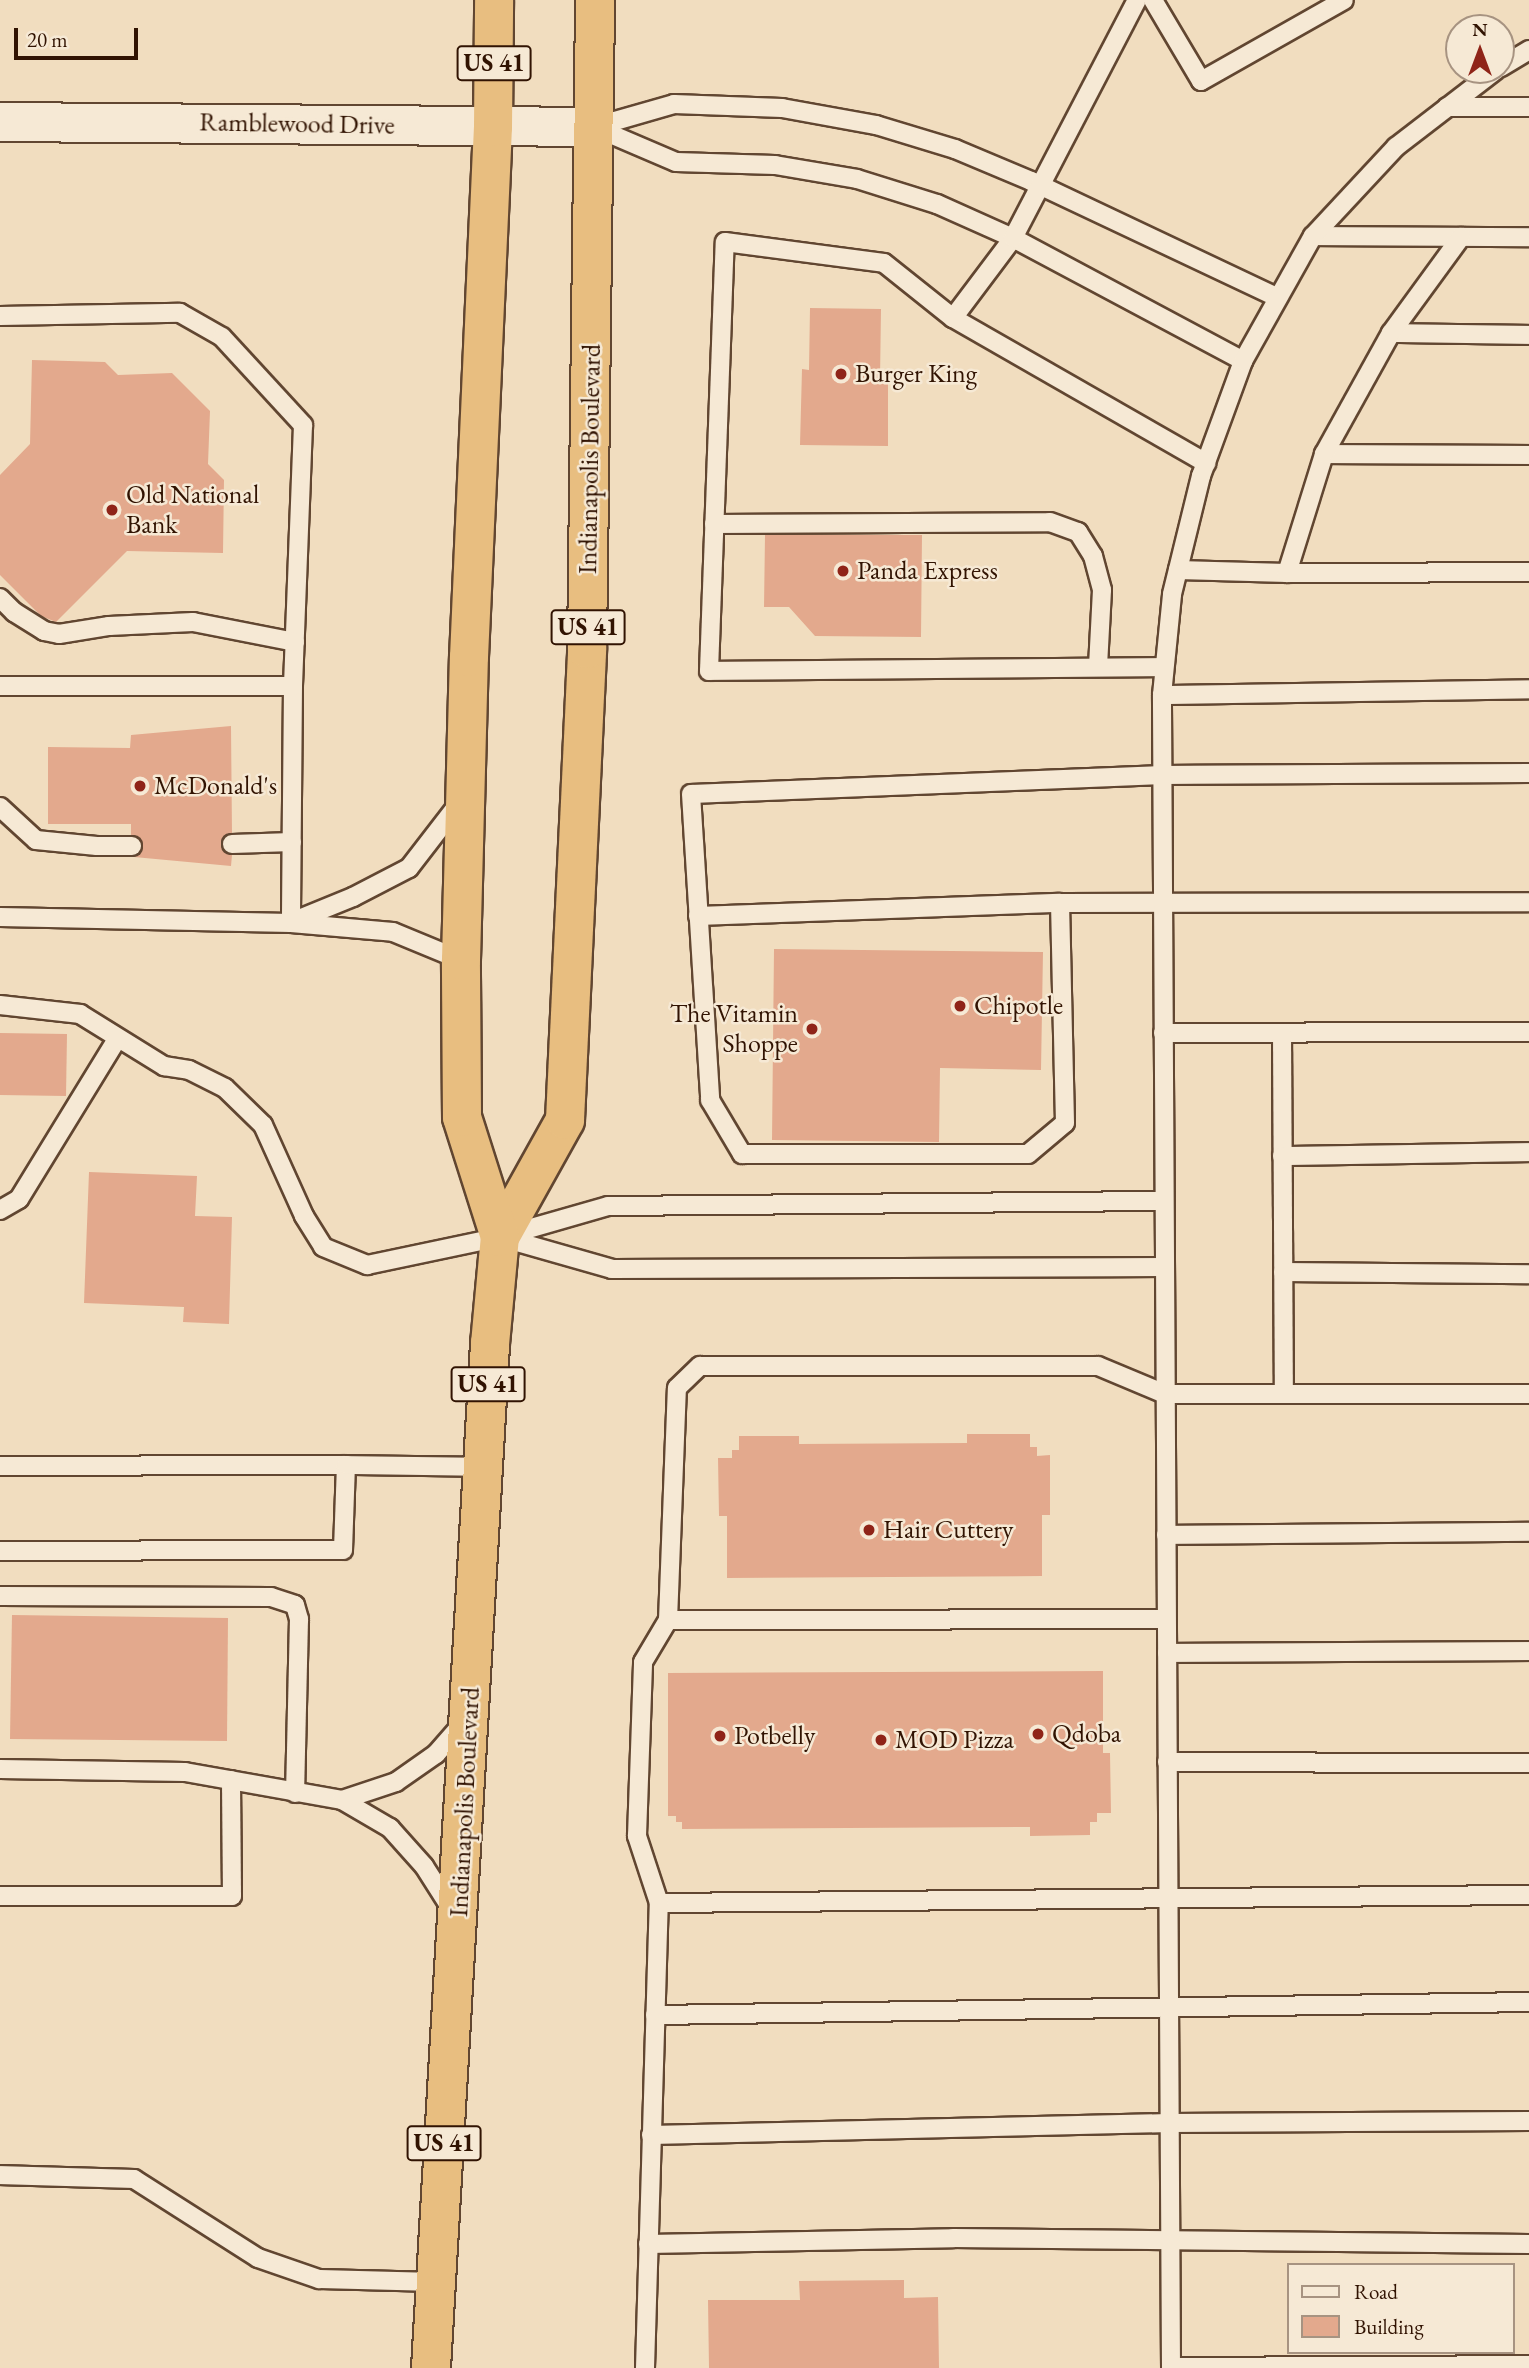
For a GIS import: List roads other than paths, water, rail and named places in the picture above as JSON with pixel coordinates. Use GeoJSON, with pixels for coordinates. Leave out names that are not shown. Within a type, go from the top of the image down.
{"type":"FeatureCollection","features":[{"type":"Feature","properties":{"kind":"highway","name":"Indianapolis Boulevard"},"geometry":{"type":"LineString","coordinates":[[431,2368],[500,1237],[462,1117],[461,960],[465,795],[493,127],[494,0]]}},
{"type":"Feature","properties":{"kind":"highway","name":"Indianapolis Boulevard"},"geometry":{"type":"LineString","coordinates":[[500,1237],[565,1120],[587,649],[595,0]]}},
{"type":"Feature","properties":{"kind":"street","name":"Ramblewood Drive"},"geometry":{"type":"LineString","coordinates":[[0,122],[594,127]]}},
{"type":"Feature","properties":{"kind":"lane"},"geometry":{"type":"LineString","coordinates":[[953,318],[1013,238],[1137,0]]}},
{"type":"Feature","properties":{"kind":"lane"},"geometry":{"type":"LineString","coordinates":[[1153,0],[1201,81],[1344,0]]}},
{"type":"Feature","properties":{"kind":"lane"},"geometry":{"type":"LineString","coordinates":[[1477,84],[1395,147],[1313,236],[1243,361],[1206,463],[1172,594],[1162,695],[1171,2367],[1529,2365]]}},
{"type":"Feature","properties":{"kind":"lane"},"geometry":{"type":"LineString","coordinates":[[594,127],[674,104],[782,108],[876,125],[955,149],[1278,298]]}},
{"type":"Feature","properties":{"kind":"lane"},"geometry":{"type":"LineString","coordinates":[[1447,107],[1529,107]]}},
{"type":"Feature","properties":{"kind":"lane"},"geometry":{"type":"LineString","coordinates":[[594,127],[676,162],[775,165],[857,179],[937,204],[1013,238],[1243,361]]}},
{"type":"Feature","properties":{"kind":"lane"},"geometry":{"type":"LineString","coordinates":[[1313,236],[1529,237]]}},
{"type":"Feature","properties":{"kind":"lane"},"geometry":{"type":"LineString","coordinates":[[1287,573],[1324,454],[1391,333],[1461,237]]}},
{"type":"Feature","properties":{"kind":"lane"},"geometry":{"type":"LineString","coordinates":[[1164,667],[709,671],[725,242],[884,263],[953,318],[1206,463]]}},
{"type":"Feature","properties":{"kind":"lane"},"geometry":{"type":"LineString","coordinates":[[0,316],[180,313],[222,337],[303,425],[293,686],[290,923]]}},
{"type":"Feature","properties":{"kind":"lane"},"geometry":{"type":"LineString","coordinates":[[1391,333],[1529,335]]}},
{"type":"Feature","properties":{"kind":"lane"},"geometry":{"type":"LineString","coordinates":[[1324,454],[1529,455]]}},
{"type":"Feature","properties":{"kind":"lane"},"geometry":{"type":"LineString","coordinates":[[714,524],[1050,522],[1078,532],[1093,556],[1102,590],[1098,667]]}},
{"type":"Feature","properties":{"kind":"lane"},"geometry":{"type":"LineString","coordinates":[[1178,570],[1287,573],[1529,572]]}},
{"type":"Feature","properties":{"kind":"lane"},"geometry":{"type":"LineString","coordinates":[[0,598],[14,612],[44,631],[59,634],[109,626],[193,622],[295,642]]}},
{"type":"Feature","properties":{"kind":"lane"},"geometry":{"type":"LineString","coordinates":[[0,686],[293,686]]}},
{"type":"Feature","properties":{"kind":"lane"},"geometry":{"type":"LineString","coordinates":[[1162,695],[1529,690]]}},
{"type":"Feature","properties":{"kind":"lane"},"geometry":{"type":"LineString","coordinates":[[1060,903],[1065,1122],[1028,1154],[742,1154],[710,1100],[691,794],[1163,775],[1529,774]]}},
{"type":"Feature","properties":{"kind":"lane"},"geometry":{"type":"LineString","coordinates":[[290,923],[353,897],[409,868],[465,795]]}},
{"type":"Feature","properties":{"kind":"lane"},"geometry":{"type":"LineString","coordinates":[[0,807],[36,840],[97,846],[132,846]]}},
{"type":"Feature","properties":{"kind":"lane"},"geometry":{"type":"LineString","coordinates":[[232,844],[292,842]]}},
{"type":"Feature","properties":{"kind":"lane"},"geometry":{"type":"LineString","coordinates":[[698,916],[1060,903],[1529,901]]}},
{"type":"Feature","properties":{"kind":"lane"},"geometry":{"type":"LineString","coordinates":[[0,917],[290,923],[393,932],[461,960]]}},
{"type":"Feature","properties":{"kind":"lane"},"geometry":{"type":"LineString","coordinates":[[0,1005],[80,1014],[164,1066],[189,1070],[225,1088],[263,1125],[304,1216],[323,1247],[368,1265],[500,1237],[608,1206],[1164,1201]]}},
{"type":"Feature","properties":{"kind":"lane"},"geometry":{"type":"LineString","coordinates":[[1163,1033],[1529,1032]]}},
{"type":"Feature","properties":{"kind":"lane"},"geometry":{"type":"LineString","coordinates":[[1282,1033],[1283,1394]]}},
{"type":"Feature","properties":{"kind":"lane"},"geometry":{"type":"LineString","coordinates":[[0,1210],[19,1199],[117,1039]]}},
{"type":"Feature","properties":{"kind":"lane"},"geometry":{"type":"LineString","coordinates":[[1282,1156],[1529,1152]]}},
{"type":"Feature","properties":{"kind":"lane"},"geometry":{"type":"LineString","coordinates":[[500,1237],[612,1269],[1164,1267]]}},
{"type":"Feature","properties":{"kind":"lane"},"geometry":{"type":"LineString","coordinates":[[1283,1272],[1529,1273]]}},
{"type":"Feature","properties":{"kind":"lane"},"geometry":{"type":"LineString","coordinates":[[645,2368],[659,1903],[637,1836],[642,1675],[643,1662],[668,1620],[677,1388],[700,1366],[1098,1366],[1165,1394],[1529,1394]]}},
{"type":"Feature","properties":{"kind":"lane"},"geometry":{"type":"LineString","coordinates":[[0,1551],[343,1550],[346,1465]]}},
{"type":"Feature","properties":{"kind":"lane"},"geometry":{"type":"LineString","coordinates":[[0,1466],[484,1466]]}},
{"type":"Feature","properties":{"kind":"lane"},"geometry":{"type":"LineString","coordinates":[[1166,1535],[1529,1532]]}},
{"type":"Feature","properties":{"kind":"lane"},"geometry":{"type":"LineString","coordinates":[[0,1596],[271,1597],[295,1605],[299,1619],[295,1793]]}},
{"type":"Feature","properties":{"kind":"lane"},"geometry":{"type":"LineString","coordinates":[[668,1620],[1166,1619]]}},
{"type":"Feature","properties":{"kind":"lane"},"geometry":{"type":"LineString","coordinates":[[1167,1653],[1529,1651]]}},
{"type":"Feature","properties":{"kind":"lane"},"geometry":{"type":"LineString","coordinates":[[342,1800],[396,1782],[436,1754],[470,1717]]}},
{"type":"Feature","properties":{"kind":"lane"},"geometry":{"type":"LineString","coordinates":[[1167,1762],[1529,1763]]}},
{"type":"Feature","properties":{"kind":"lane"},"geometry":{"type":"LineString","coordinates":[[0,1769],[185,1772],[342,1800],[390,1828],[424,1866],[458,1918]]}},
{"type":"Feature","properties":{"kind":"lane"},"geometry":{"type":"LineString","coordinates":[[0,1896],[232,1896],[231,1780]]}},
{"type":"Feature","properties":{"kind":"lane"},"geometry":{"type":"LineString","coordinates":[[659,1903],[1529,1895]]}},
{"type":"Feature","properties":{"kind":"lane"},"geometry":{"type":"LineString","coordinates":[[655,2015],[1529,2002]]}},
{"type":"Feature","properties":{"kind":"lane"},"geometry":{"type":"LineString","coordinates":[[651,2136],[1170,2123],[1529,2120]]}},
{"type":"Feature","properties":{"kind":"lane"},"geometry":{"type":"LineString","coordinates":[[0,2175],[134,2179],[258,2258],[319,2279],[436,2282]]}},
{"type":"Feature","properties":{"kind":"lane"},"geometry":{"type":"LineString","coordinates":[[648,2244],[953,2238],[1171,2243],[1529,2244]]}},
{"type":"Feature","properties":{"kind":"place","name":"Burger King"},"geometry":{"type":"Point","coordinates":[841,374]}},
{"type":"Feature","properties":{"kind":"place","name":"Old National Bank"},"geometry":{"type":"Point","coordinates":[112,510]}},
{"type":"Feature","properties":{"kind":"place","name":"Panda Express"},"geometry":{"type":"Point","coordinates":[843,571]}},
{"type":"Feature","properties":{"kind":"place","name":"McDonald's"},"geometry":{"type":"Point","coordinates":[140,786]}},
{"type":"Feature","properties":{"kind":"place","name":"Chipotle"},"geometry":{"type":"Point","coordinates":[960,1006]}},
{"type":"Feature","properties":{"kind":"place","name":"The Vitamin Shoppe"},"geometry":{"type":"Point","coordinates":[812,1029]}},
{"type":"Feature","properties":{"kind":"place","name":"Hair Cuttery"},"geometry":{"type":"Point","coordinates":[869,1530]}},
{"type":"Feature","properties":{"kind":"place","name":"Qdoba"},"geometry":{"type":"Point","coordinates":[1038,1734]}},
{"type":"Feature","properties":{"kind":"place","name":"Potbelly"},"geometry":{"type":"Point","coordinates":[720,1736]}},
{"type":"Feature","properties":{"kind":"place","name":"MOD Pizza"},"geometry":{"type":"Point","coordinates":[881,1740]}}]}
